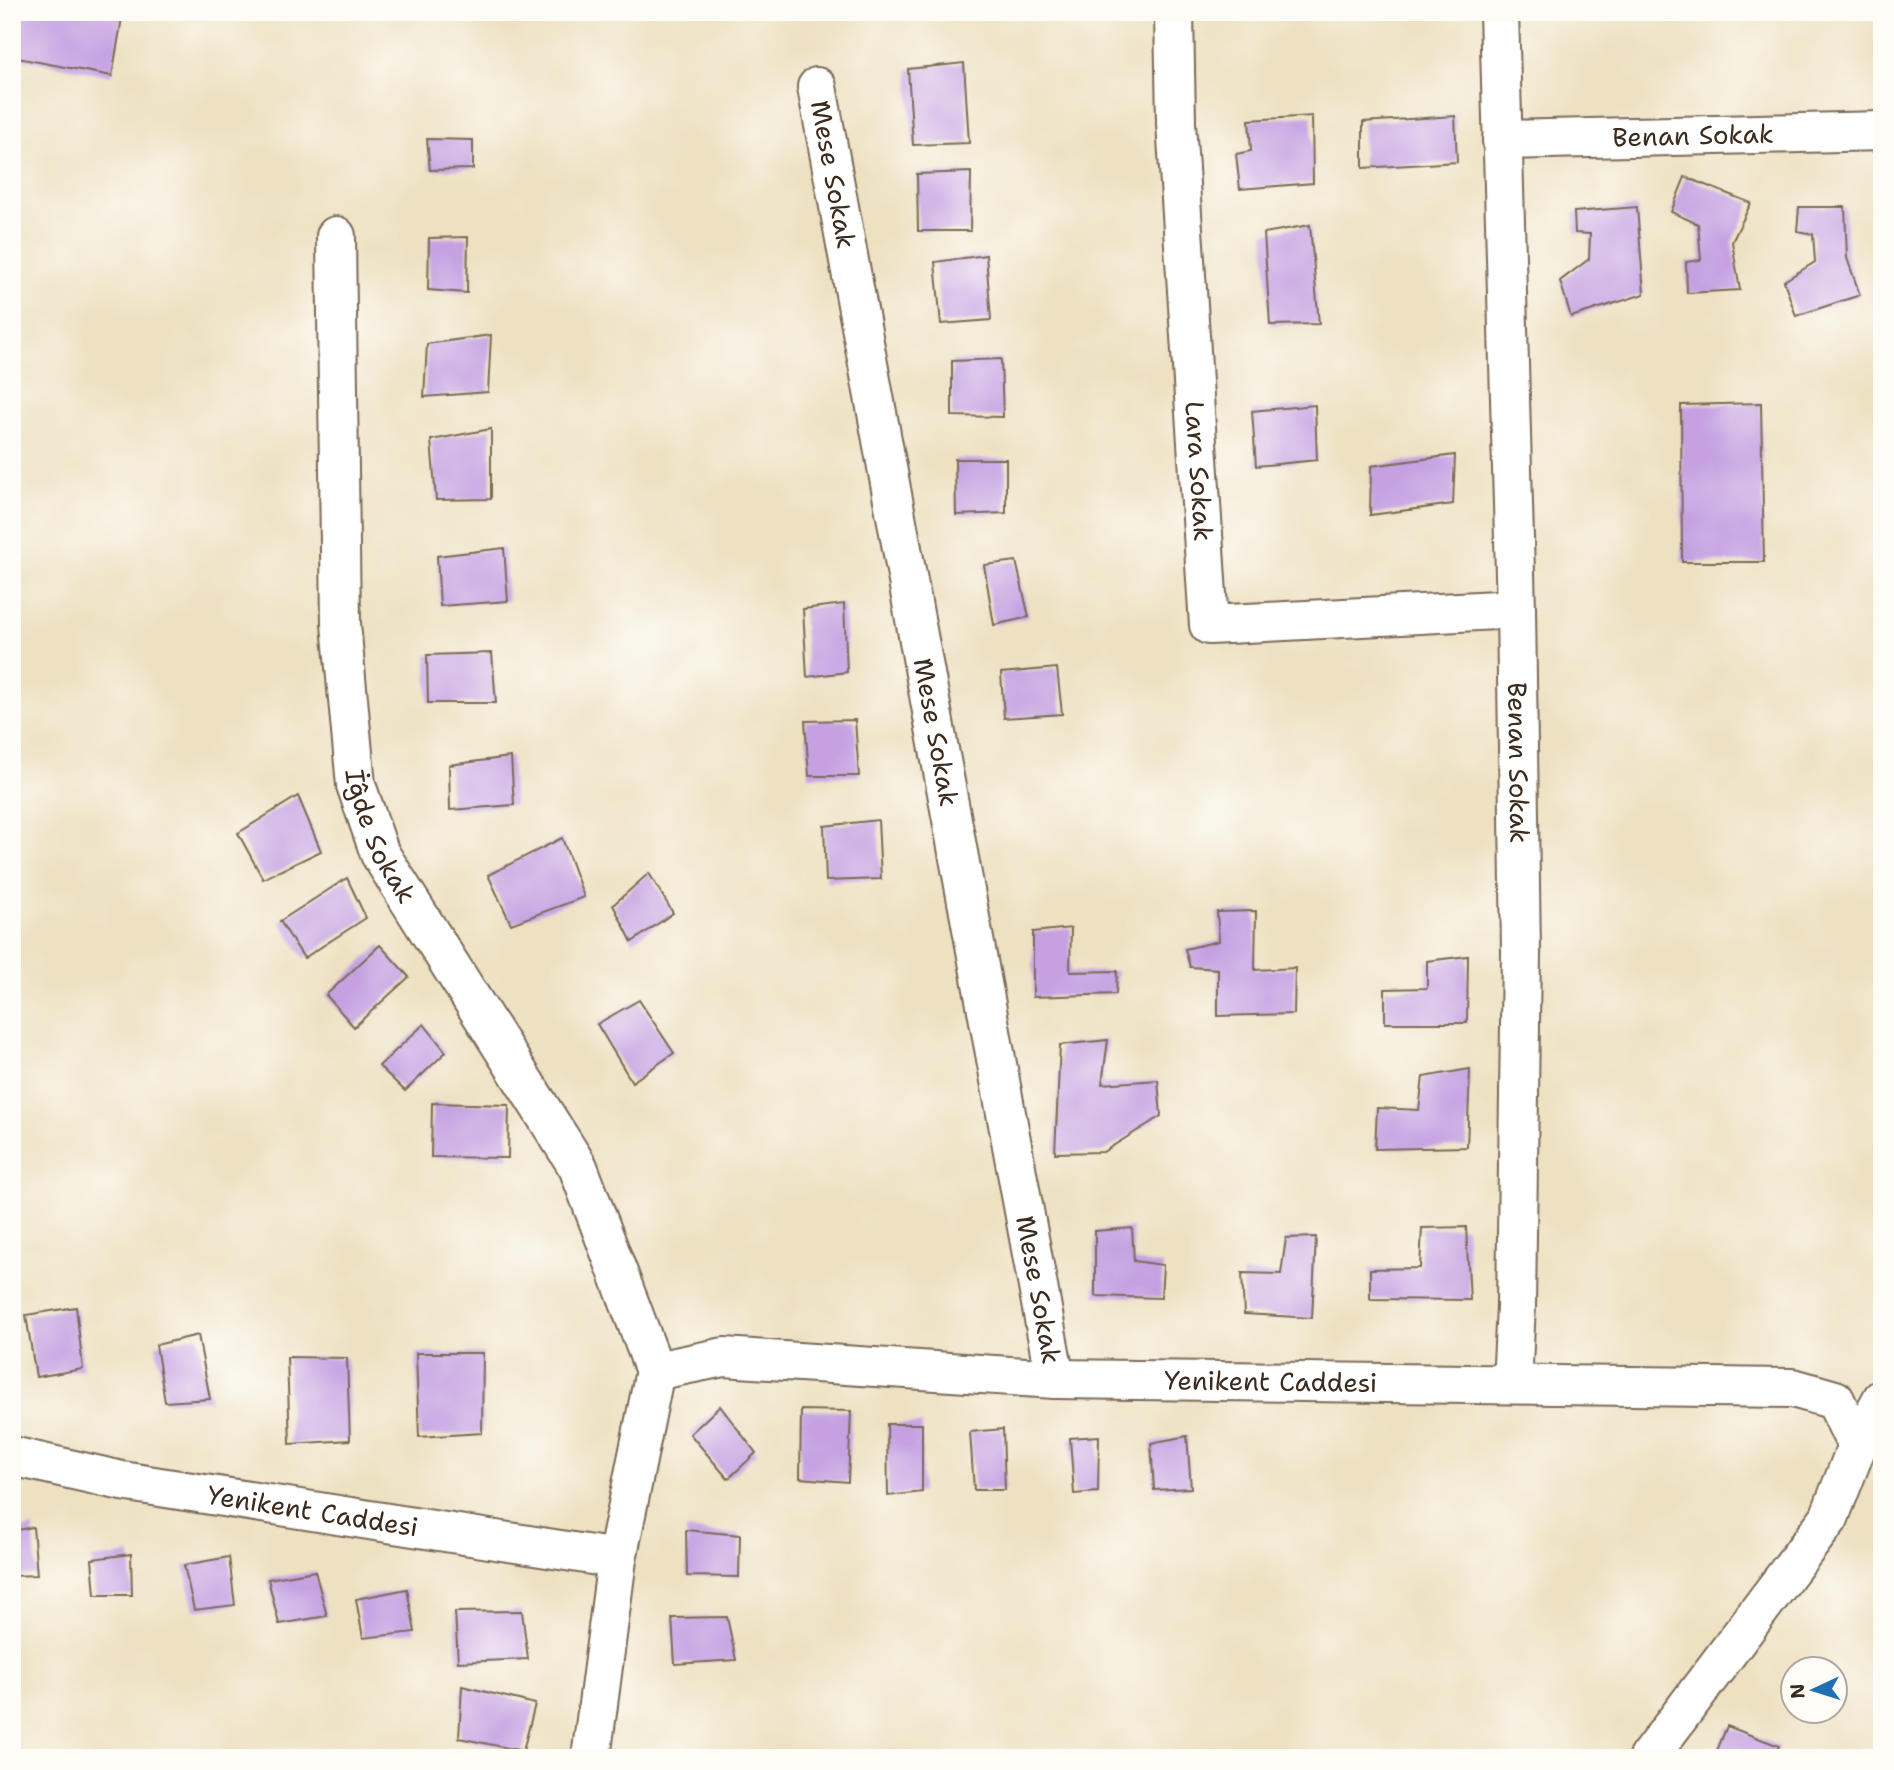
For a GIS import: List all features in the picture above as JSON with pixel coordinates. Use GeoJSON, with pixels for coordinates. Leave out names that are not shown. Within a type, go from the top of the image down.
{"type":"FeatureCollection","features":[{"type":"Feature","properties":{"kind":"street","name":"Lara Sokak"},"geometry":{"type":"LineString","coordinates":[[1174,12],[1176,123],[1209,625],[1516,609]]}},
{"type":"Feature","properties":{"kind":"street","name":"Benan Sokak"},"geometry":{"type":"LineString","coordinates":[[1499,12],[1516,609],[1521,953],[1516,1306],[1512,1383]]}},
{"type":"Feature","properties":{"kind":"street","name":"Mese Sokak"},"geometry":{"type":"LineString","coordinates":[[817,87],[1055,1379]]}},
{"type":"Feature","properties":{"kind":"street","name":"Benan Sokak"},"geometry":{"type":"LineString","coordinates":[[1503,140],[1882,131]]}},
{"type":"Feature","properties":{"kind":"street","name":"İĝde Sokak"},"geometry":{"type":"LineString","coordinates":[[336,236],[341,624],[356,785],[380,855],[578,1167],[655,1371]]}},
{"type":"Feature","properties":{"kind":"street","name":"Yenikent Caddesi"},"geometry":{"type":"LineString","coordinates":[[655,1371],[724,1357],[1055,1379],[1793,1388],[1835,1400],[1857,1446]]}},
{"type":"Feature","properties":{"kind":"street"},"geometry":{"type":"LineString","coordinates":[[591,1758],[617,1559],[655,1371]]}},
{"type":"Feature","properties":{"kind":"street"},"geometry":{"type":"LineString","coordinates":[[1648,1758],[1829,1518],[1857,1446],[1882,1399]]}},
{"type":"Feature","properties":{"kind":"street","name":"Yenikent Caddesi"},"geometry":{"type":"LineString","coordinates":[[12,1456],[122,1481],[617,1559]]}},
{"type":"Feature","properties":{"kind":"building"},"geometry":{"type":"Polygon","coordinates":[[[12,12],[123,12],[112,76],[12,57],[12,12]]]}},
{"type":"Feature","properties":{"kind":"building"},"geometry":{"type":"Polygon","coordinates":[[[964,63],[969,143],[913,145],[908,69],[964,63]]]}},
{"type":"Feature","properties":{"kind":"building"},"geometry":{"type":"Polygon","coordinates":[[[1312,116],[1313,183],[1240,189],[1236,154],[1251,151],[1249,120],[1312,116]]]}},
{"type":"Feature","properties":{"kind":"building"},"geometry":{"type":"Polygon","coordinates":[[[1455,116],[1457,162],[1363,168],[1363,122],[1455,116]]]}},
{"type":"Feature","properties":{"kind":"building"},"geometry":{"type":"Polygon","coordinates":[[[427,139],[473,140],[473,169],[430,170],[427,139]]]}},
{"type":"Feature","properties":{"kind":"building"},"geometry":{"type":"Polygon","coordinates":[[[971,172],[970,231],[918,231],[917,174],[971,172]]]}},
{"type":"Feature","properties":{"kind":"building"},"geometry":{"type":"Polygon","coordinates":[[[1685,177],[1751,203],[1732,242],[1740,290],[1687,293],[1686,262],[1701,260],[1698,224],[1671,212],[1685,177]]]}},
{"type":"Feature","properties":{"kind":"building"},"geometry":{"type":"Polygon","coordinates":[[[1637,207],[1644,294],[1571,317],[1560,281],[1589,259],[1590,234],[1575,233],[1574,212],[1637,207]]]}},
{"type":"Feature","properties":{"kind":"building"},"geometry":{"type":"Polygon","coordinates":[[[1799,207],[1845,207],[1847,258],[1860,295],[1796,316],[1784,281],[1815,262],[1813,234],[1797,231],[1799,207]]]}},
{"type":"Feature","properties":{"kind":"building"},"geometry":{"type":"Polygon","coordinates":[[[1310,225],[1319,324],[1270,325],[1264,233],[1310,225]]]}},
{"type":"Feature","properties":{"kind":"building"},"geometry":{"type":"Polygon","coordinates":[[[468,237],[467,293],[428,290],[429,238],[468,237]]]}},
{"type":"Feature","properties":{"kind":"building"},"geometry":{"type":"Polygon","coordinates":[[[986,255],[991,320],[941,324],[935,262],[986,255]]]}},
{"type":"Feature","properties":{"kind":"building"},"geometry":{"type":"Polygon","coordinates":[[[491,335],[488,392],[424,397],[427,344],[491,335]]]}},
{"type":"Feature","properties":{"kind":"building"},"geometry":{"type":"Polygon","coordinates":[[[1001,359],[1003,417],[952,416],[952,361],[1001,359]]]}},
{"type":"Feature","properties":{"kind":"building"},"geometry":{"type":"Polygon","coordinates":[[[1761,403],[1764,562],[1682,562],[1681,405],[1761,403]]]}},
{"type":"Feature","properties":{"kind":"building"},"geometry":{"type":"Polygon","coordinates":[[[1315,405],[1317,460],[1256,466],[1252,411],[1315,405]]]}},
{"type":"Feature","properties":{"kind":"building"},"geometry":{"type":"Polygon","coordinates":[[[491,429],[491,499],[436,500],[431,440],[491,429]]]}},
{"type":"Feature","properties":{"kind":"building"},"geometry":{"type":"Polygon","coordinates":[[[1455,455],[1453,504],[1370,515],[1371,466],[1455,455]]]}},
{"type":"Feature","properties":{"kind":"building"},"geometry":{"type":"Polygon","coordinates":[[[955,459],[1006,459],[1006,513],[956,515],[955,459]]]}},
{"type":"Feature","properties":{"kind":"building"},"geometry":{"type":"Polygon","coordinates":[[[504,548],[508,601],[440,606],[437,556],[504,548]]]}},
{"type":"Feature","properties":{"kind":"building"},"geometry":{"type":"Polygon","coordinates":[[[1016,561],[1029,617],[994,625],[984,565],[1016,561]]]}},
{"type":"Feature","properties":{"kind":"building"},"geometry":{"type":"Polygon","coordinates":[[[844,604],[847,672],[807,677],[803,609],[844,604]]]}},
{"type":"Feature","properties":{"kind":"building"},"geometry":{"type":"Polygon","coordinates":[[[492,653],[496,703],[428,703],[427,655],[492,653]]]}},
{"type":"Feature","properties":{"kind":"building"},"geometry":{"type":"Polygon","coordinates":[[[1057,668],[1062,714],[1004,718],[1001,673],[1057,668]]]}},
{"type":"Feature","properties":{"kind":"building"},"geometry":{"type":"Polygon","coordinates":[[[855,720],[859,776],[809,776],[805,721],[855,720]]]}},
{"type":"Feature","properties":{"kind":"building"},"geometry":{"type":"Polygon","coordinates":[[[511,757],[514,805],[450,810],[449,765],[511,757]]]}},
{"type":"Feature","properties":{"kind":"building"},"geometry":{"type":"Polygon","coordinates":[[[298,796],[321,851],[263,879],[238,833],[298,796]]]}},
{"type":"Feature","properties":{"kind":"building"},"geometry":{"type":"Polygon","coordinates":[[[878,820],[881,879],[826,881],[824,826],[878,820]]]}},
{"type":"Feature","properties":{"kind":"building"},"geometry":{"type":"Polygon","coordinates":[[[562,838],[584,897],[511,924],[488,875],[562,838]]]}},
{"type":"Feature","properties":{"kind":"building"},"geometry":{"type":"Polygon","coordinates":[[[649,873],[673,913],[632,942],[613,905],[649,873]]]}},
{"type":"Feature","properties":{"kind":"building"},"geometry":{"type":"Polygon","coordinates":[[[347,878],[366,918],[304,958],[280,921],[347,878]]]}},
{"type":"Feature","properties":{"kind":"building"},"geometry":{"type":"Polygon","coordinates":[[[1256,911],[1255,970],[1295,968],[1294,1014],[1218,1016],[1218,969],[1190,967],[1185,949],[1219,941],[1217,912],[1256,911]]]}},
{"type":"Feature","properties":{"kind":"building"},"geometry":{"type":"Polygon","coordinates":[[[1071,928],[1070,972],[1117,971],[1116,994],[1033,997],[1033,932],[1071,928]]]}},
{"type":"Feature","properties":{"kind":"building"},"geometry":{"type":"Polygon","coordinates":[[[380,945],[409,977],[354,1027],[326,995],[380,945]]]}},
{"type":"Feature","properties":{"kind":"building"},"geometry":{"type":"Polygon","coordinates":[[[1468,956],[1467,1023],[1385,1023],[1385,989],[1427,988],[1427,961],[1468,956]]]}},
{"type":"Feature","properties":{"kind":"building"},"geometry":{"type":"Polygon","coordinates":[[[639,1000],[674,1053],[632,1082],[597,1024],[639,1000]]]}},
{"type":"Feature","properties":{"kind":"building"},"geometry":{"type":"Polygon","coordinates":[[[424,1024],[446,1052],[405,1091],[379,1066],[424,1024]]]}},
{"type":"Feature","properties":{"kind":"building"},"geometry":{"type":"Polygon","coordinates":[[[1108,1040],[1102,1084],[1158,1080],[1161,1116],[1103,1152],[1055,1153],[1060,1045],[1108,1040]]]}},
{"type":"Feature","properties":{"kind":"building"},"geometry":{"type":"Polygon","coordinates":[[[1470,1069],[1467,1147],[1375,1149],[1377,1108],[1419,1110],[1423,1077],[1470,1069]]]}},
{"type":"Feature","properties":{"kind":"building"},"geometry":{"type":"Polygon","coordinates":[[[432,1103],[509,1105],[508,1158],[431,1157],[432,1103]]]}},
{"type":"Feature","properties":{"kind":"building"},"geometry":{"type":"Polygon","coordinates":[[[1466,1227],[1470,1300],[1370,1299],[1370,1269],[1420,1268],[1422,1228],[1466,1227]]]}},
{"type":"Feature","properties":{"kind":"building"},"geometry":{"type":"Polygon","coordinates":[[[1132,1228],[1134,1261],[1163,1265],[1161,1298],[1095,1296],[1095,1231],[1132,1228]]]}},
{"type":"Feature","properties":{"kind":"building"},"geometry":{"type":"Polygon","coordinates":[[[1316,1237],[1312,1318],[1244,1314],[1242,1273],[1281,1274],[1286,1238],[1316,1237]]]}},
{"type":"Feature","properties":{"kind":"building"},"geometry":{"type":"Polygon","coordinates":[[[76,1307],[83,1369],[36,1377],[26,1315],[76,1307]]]}},
{"type":"Feature","properties":{"kind":"building"},"geometry":{"type":"Polygon","coordinates":[[[198,1335],[210,1399],[165,1402],[156,1345],[198,1335]]]}},
{"type":"Feature","properties":{"kind":"building"},"geometry":{"type":"Polygon","coordinates":[[[416,1353],[483,1353],[482,1433],[419,1437],[416,1353]]]}},
{"type":"Feature","properties":{"kind":"building"},"geometry":{"type":"Polygon","coordinates":[[[287,1357],[347,1358],[350,1440],[290,1444],[287,1357]]]}},
{"type":"Feature","properties":{"kind":"building"},"geometry":{"type":"Polygon","coordinates":[[[720,1406],[756,1453],[728,1479],[690,1434],[720,1406]]]}},
{"type":"Feature","properties":{"kind":"building"},"geometry":{"type":"Polygon","coordinates":[[[801,1410],[851,1411],[848,1482],[800,1478],[801,1410]]]}},
{"type":"Feature","properties":{"kind":"building"},"geometry":{"type":"Polygon","coordinates":[[[887,1424],[922,1424],[922,1492],[888,1496],[887,1424]]]}},
{"type":"Feature","properties":{"kind":"building"},"geometry":{"type":"Polygon","coordinates":[[[1003,1429],[1005,1490],[974,1490],[970,1432],[1003,1429]]]}},
{"type":"Feature","properties":{"kind":"building"},"geometry":{"type":"Polygon","coordinates":[[[1099,1436],[1098,1492],[1074,1494],[1070,1438],[1099,1436]]]}},
{"type":"Feature","properties":{"kind":"building"},"geometry":{"type":"Polygon","coordinates":[[[1187,1436],[1191,1488],[1154,1490],[1151,1443],[1187,1436]]]}},
{"type":"Feature","properties":{"kind":"building"},"geometry":{"type":"Polygon","coordinates":[[[33,1527],[37,1575],[12,1576],[12,1531],[33,1527]]]}},
{"type":"Feature","properties":{"kind":"building"},"geometry":{"type":"Polygon","coordinates":[[[686,1530],[740,1535],[739,1577],[687,1576],[686,1530]]]}},
{"type":"Feature","properties":{"kind":"building"},"geometry":{"type":"Polygon","coordinates":[[[131,1554],[132,1595],[95,1595],[92,1559],[131,1554]]]}},
{"type":"Feature","properties":{"kind":"building"},"geometry":{"type":"Polygon","coordinates":[[[229,1557],[235,1605],[194,1610],[184,1565],[229,1557]]]}},
{"type":"Feature","properties":{"kind":"building"},"geometry":{"type":"Polygon","coordinates":[[[315,1571],[327,1616],[279,1624],[268,1579],[315,1571]]]}},
{"type":"Feature","properties":{"kind":"building"},"geometry":{"type":"Polygon","coordinates":[[[407,1589],[415,1632],[363,1638],[356,1599],[407,1589]]]}},
{"type":"Feature","properties":{"kind":"building"},"geometry":{"type":"Polygon","coordinates":[[[522,1611],[528,1659],[458,1662],[455,1612],[522,1611]]]}},
{"type":"Feature","properties":{"kind":"building"},"geometry":{"type":"Polygon","coordinates":[[[727,1617],[736,1660],[675,1664],[672,1618],[727,1617]]]}},
{"type":"Feature","properties":{"kind":"building"},"geometry":{"type":"Polygon","coordinates":[[[462,1686],[535,1704],[523,1751],[459,1738],[462,1686]]]}},
{"type":"Feature","properties":{"kind":"building"},"geometry":{"type":"Polygon","coordinates":[[[1727,1726],[1779,1746],[1773,1758],[1714,1758],[1727,1726]]]}}]}
